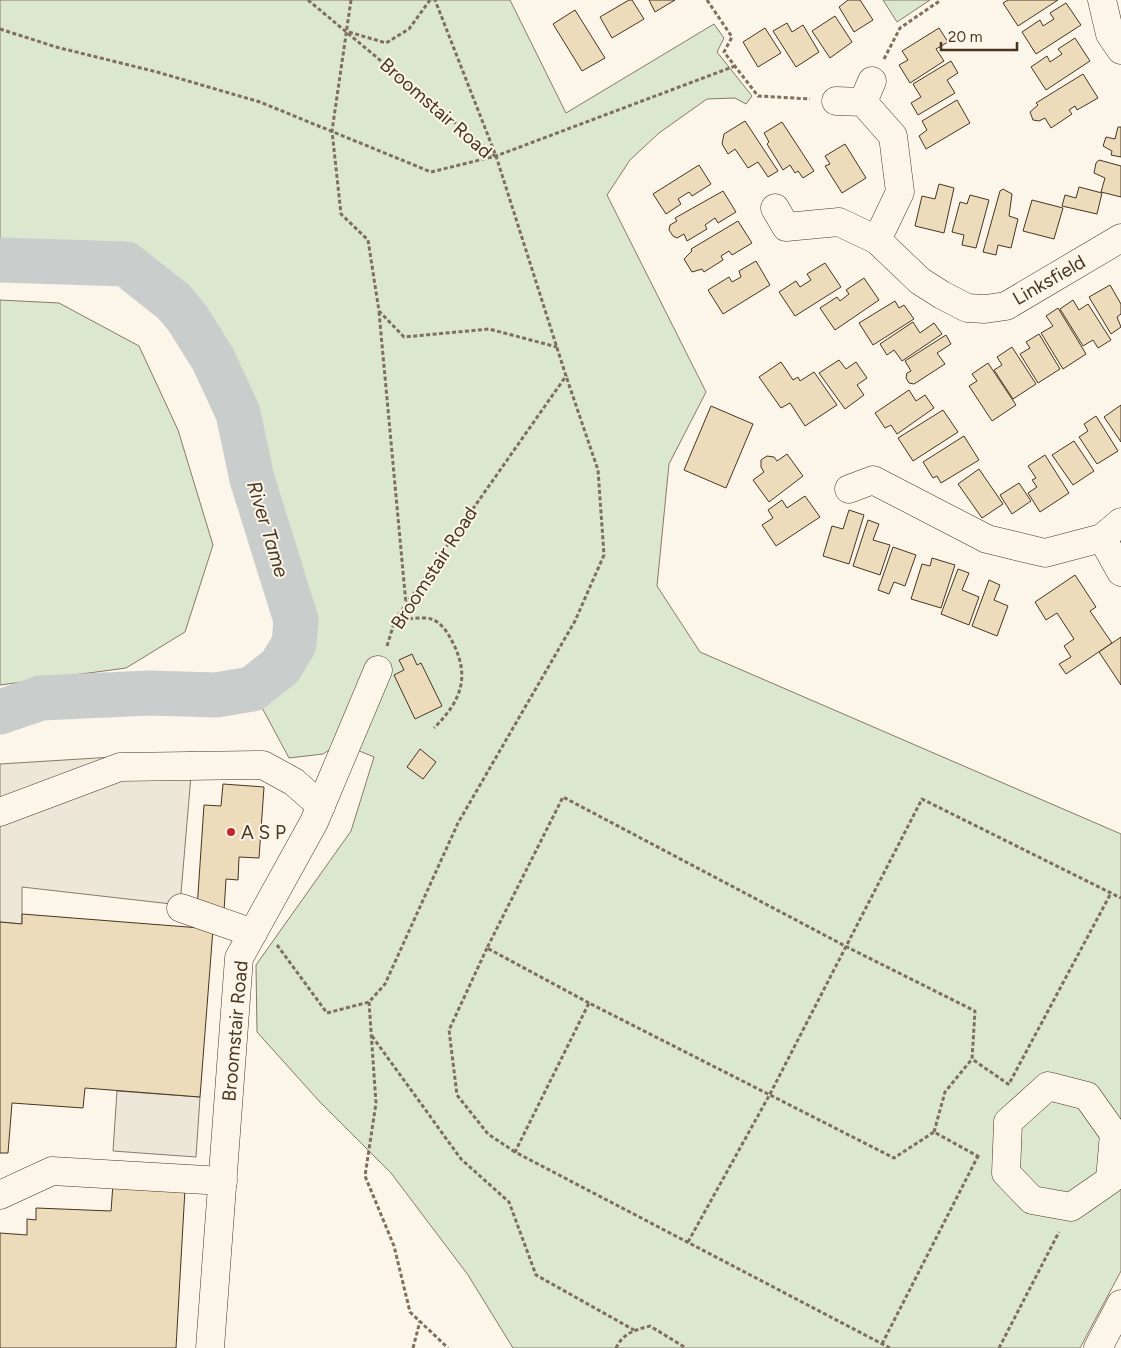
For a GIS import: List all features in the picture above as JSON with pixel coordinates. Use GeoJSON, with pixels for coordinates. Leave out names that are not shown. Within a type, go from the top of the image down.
{"type":"FeatureCollection","features":[{"type":"Feature","properties":{"kind":"street"},"geometry":{"type":"LineString","coordinates":[[1102,0],[1110,34],[1121,50]]}},
{"type":"Feature","properties":{"kind":"street"},"geometry":{"type":"LineString","coordinates":[[836,101],[868,92],[893,136],[900,192],[877,240]]}},
{"type":"Feature","properties":{"kind":"street","name":"Linksfield"},"geometry":{"type":"LineString","coordinates":[[782,226],[839,222],[877,240],[920,280],[942,295],[967,308],[985,309],[1006,306],[1121,238]]}},
{"type":"Feature","properties":{"kind":"street"},"geometry":{"type":"LineString","coordinates":[[849,488],[873,480],[987,539],[1045,553],[1111,530],[1121,572]]}},
{"type":"Feature","properties":{"kind":"street","name":"Broomstair Road"},"geometry":{"type":"LineString","coordinates":[[210,1348],[239,958],[257,928],[321,806],[378,670]]}},
{"type":"Feature","properties":{"kind":"street"},"geometry":{"type":"LineString","coordinates":[[0,812],[120,767],[263,765],[294,782],[321,806]]}},
{"type":"Feature","properties":{"kind":"street"},"geometry":{"type":"LineString","coordinates":[[181,908],[257,928]]}},
{"type":"Feature","properties":{"kind":"street"},"geometry":{"type":"LineString","coordinates":[[1048,1086],[1087,1096],[1114,1134],[1116,1183],[1071,1207],[1032,1200],[1006,1173],[1008,1122],[1048,1086]]}},
{"type":"Feature","properties":{"kind":"street"},"geometry":{"type":"LineString","coordinates":[[0,1195],[52,1171],[223,1181]]}},
{"type":"Feature","properties":{"kind":"street"},"geometry":{"type":"LineString","coordinates":[[1098,1348],[1121,1304]]}},
{"type":"Feature","properties":{"kind":"path","name":"Broomstair Road"},"geometry":{"type":"LineString","coordinates":[[308,0],[496,156],[566,376],[395,620],[378,670]]}},
{"type":"Feature","properties":{"kind":"path"},"geometry":{"type":"LineString","coordinates":[[351,0],[332,132],[341,214],[368,240],[379,311],[406,605]]}},
{"type":"Feature","properties":{"kind":"path"},"geometry":{"type":"LineString","coordinates":[[346,31],[386,42],[409,29],[430,0]]}},
{"type":"Feature","properties":{"kind":"path"},"geometry":{"type":"LineString","coordinates":[[435,0],[496,156]]}},
{"type":"Feature","properties":{"kind":"path"},"geometry":{"type":"LineString","coordinates":[[707,0],[732,37],[724,52],[758,96],[836,101]]}},
{"type":"Feature","properties":{"kind":"path"},"geometry":{"type":"LineString","coordinates":[[868,92],[900,28],[941,0]]}},
{"type":"Feature","properties":{"kind":"path"},"geometry":{"type":"LineString","coordinates":[[0,30],[260,102],[431,172],[496,156],[734,66]]}},
{"type":"Feature","properties":{"kind":"path"},"geometry":{"type":"LineString","coordinates":[[379,311],[404,337],[489,329],[556,347]]}},
{"type":"Feature","properties":{"kind":"path"},"geometry":{"type":"LineString","coordinates":[[257,928],[327,1013],[370,1002],[385,984],[458,823],[575,621],[604,556],[598,470],[566,376]]}},
{"type":"Feature","properties":{"kind":"path"},"geometry":{"type":"LineString","coordinates":[[395,620],[431,619],[446,630],[461,658],[461,687],[451,711],[434,728]]}},
{"type":"Feature","properties":{"kind":"path"},"geometry":{"type":"LineString","coordinates":[[487,948],[589,1003],[894,1158],[934,1132],[945,1092],[972,1059],[976,1011],[563,797],[487,948],[449,1030],[458,1094],[488,1134],[515,1152],[890,1348]]}},
{"type":"Feature","properties":{"kind":"path"},"geometry":{"type":"LineString","coordinates":[[688,1242],[770,1094],[848,946],[922,799],[1121,898]]}},
{"type":"Feature","properties":{"kind":"path"},"geometry":{"type":"LineString","coordinates":[[1009,1084],[1111,893]]}},
{"type":"Feature","properties":{"kind":"path"},"geometry":{"type":"LineString","coordinates":[[370,1002],[376,1103],[365,1176],[394,1246],[410,1312],[448,1348]]}},
{"type":"Feature","properties":{"kind":"path"},"geometry":{"type":"LineString","coordinates":[[515,1152],[589,1003]]}},
{"type":"Feature","properties":{"kind":"path"},"geometry":{"type":"LineString","coordinates":[[372,1036],[461,1159],[509,1202],[536,1275],[634,1330]]}},
{"type":"Feature","properties":{"kind":"path"},"geometry":{"type":"LineString","coordinates":[[972,1059],[1032,1100]]}},
{"type":"Feature","properties":{"kind":"path"},"geometry":{"type":"LineString","coordinates":[[934,1132],[1006,1173]]}},
{"type":"Feature","properties":{"kind":"path"},"geometry":{"type":"LineString","coordinates":[[882,1344],[978,1156]]}},
{"type":"Feature","properties":{"kind":"path"},"geometry":{"type":"LineString","coordinates":[[999,1348],[1071,1207]]}},
{"type":"Feature","properties":{"kind":"path"},"geometry":{"type":"LineString","coordinates":[[413,1348],[420,1321]]}},
{"type":"Feature","properties":{"kind":"path"},"geometry":{"type":"LineString","coordinates":[[616,1348],[621,1338],[634,1330],[650,1326],[686,1348]]}},
{"type":"Feature","properties":{"kind":"green space"},"geometry":{"type":"Polygon","coordinates":[[[0,0],[510,0],[566,113],[714,24],[724,38],[717,52],[752,96],[746,104],[735,98],[707,99],[659,133],[630,160],[607,195],[706,392],[669,464],[657,586],[700,652],[1121,834],[1121,1271],[1080,1348],[513,1348],[468,1275],[391,1173],[319,1101],[257,1032],[256,965],[351,831],[374,757],[340,743],[323,754],[289,758],[252,689],[278,668],[289,653],[293,644],[296,620],[252,479],[238,413],[213,359],[188,319],[174,302],[126,264],[0,260],[0,0]]]}},
{"type":"Feature","properties":{"kind":"green space"},"geometry":{"type":"Polygon","coordinates":[[[883,0],[930,0],[897,22],[883,0]]]}},
{"type":"Feature","properties":{"kind":"green space"},"geometry":{"type":"Polygon","coordinates":[[[0,300],[59,303],[139,346],[178,430],[213,545],[185,632],[126,668],[0,685],[0,300]]]}},
{"type":"Feature","properties":{"kind":"shaded area"},"geometry":{"type":"Polygon","coordinates":[[[193,752],[180,905],[22,887],[22,924],[0,922],[0,764],[193,752]]]}},
{"type":"Feature","properties":{"kind":"shaded area"},"geometry":{"type":"Polygon","coordinates":[[[117,1091],[200,1097],[196,1157],[113,1151],[117,1091]]]}},
{"type":"Feature","properties":{"kind":"building"},"geometry":{"type":"Polygon","coordinates":[[[632,0],[644,19],[612,38],[600,17],[632,0]]]}},
{"type":"Feature","properties":{"kind":"building"},"geometry":{"type":"Polygon","coordinates":[[[649,0],[675,0],[655,12],[649,0]]]}},
{"type":"Feature","properties":{"kind":"building"},"geometry":{"type":"Polygon","coordinates":[[[848,0],[860,0],[873,20],[854,32],[839,7],[848,0]]]}},
{"type":"Feature","properties":{"kind":"building"},"geometry":{"type":"Polygon","coordinates":[[[1008,0],[1058,0],[1018,26],[1003,3],[1008,0]]]}},
{"type":"Feature","properties":{"kind":"building"},"geometry":{"type":"Polygon","coordinates":[[[1066,3],[1081,25],[1036,54],[1022,32],[1040,20],[1043,26],[1054,19],[1050,13],[1066,3]]]}},
{"type":"Feature","properties":{"kind":"building"},"geometry":{"type":"Polygon","coordinates":[[[575,10],[605,58],[582,71],[553,24],[575,10]]]}},
{"type":"Feature","properties":{"kind":"building"},"geometry":{"type":"Polygon","coordinates":[[[835,16],[852,42],[830,58],[812,31],[835,16]]]}},
{"type":"Feature","properties":{"kind":"building"},"geometry":{"type":"Polygon","coordinates":[[[787,23],[792,32],[803,25],[819,52],[796,67],[773,31],[787,23]]]}},
{"type":"Feature","properties":{"kind":"building"},"geometry":{"type":"Polygon","coordinates":[[[765,28],[781,53],[758,67],[743,42],[765,28]]]}},
{"type":"Feature","properties":{"kind":"building"},"geometry":{"type":"Polygon","coordinates":[[[939,28],[948,42],[936,49],[944,61],[910,83],[899,65],[908,60],[902,51],[939,28]]]}},
{"type":"Feature","properties":{"kind":"building"},"geometry":{"type":"Polygon","coordinates":[[[1075,38],[1090,61],[1046,90],[1031,67],[1047,56],[1050,62],[1062,54],[1058,49],[1075,38]]]}},
{"type":"Feature","properties":{"kind":"building"},"geometry":{"type":"Polygon","coordinates":[[[951,61],[958,73],[947,80],[955,93],[918,115],[911,103],[921,97],[913,84],[951,61]]]}},
{"type":"Feature","properties":{"kind":"building"},"geometry":{"type":"Polygon","coordinates":[[[1083,74],[1098,98],[1077,110],[1075,106],[1069,110],[1072,114],[1051,128],[1045,118],[1039,121],[1033,120],[1030,112],[1038,105],[1036,103],[1083,74]]]}},
{"type":"Feature","properties":{"kind":"building"},"geometry":{"type":"Polygon","coordinates":[[[957,100],[970,123],[926,149],[919,136],[927,130],[922,121],[957,100]]]}},
{"type":"Feature","properties":{"kind":"building"},"geometry":{"type":"Polygon","coordinates":[[[745,121],[778,171],[768,177],[758,162],[748,168],[735,149],[728,154],[722,144],[724,134],[745,121]]]}},
{"type":"Feature","properties":{"kind":"building"},"geometry":{"type":"Polygon","coordinates":[[[782,122],[814,171],[803,178],[798,171],[795,173],[790,165],[783,170],[767,144],[769,142],[764,133],[782,122]]]}},
{"type":"Feature","properties":{"kind":"building"},"geometry":{"type":"Polygon","coordinates":[[[1118,127],[1121,127],[1121,157],[1111,155],[1112,151],[1103,146],[1106,137],[1115,139],[1118,127]]]}},
{"type":"Feature","properties":{"kind":"building"},"geometry":{"type":"Polygon","coordinates":[[[845,144],[866,178],[842,193],[825,166],[830,164],[825,156],[845,144]]]}},
{"type":"Feature","properties":{"kind":"building"},"geometry":{"type":"Polygon","coordinates":[[[1099,160],[1121,166],[1121,197],[1101,192],[1105,178],[1094,173],[1096,163],[1099,160]]]}},
{"type":"Feature","properties":{"kind":"building"},"geometry":{"type":"Polygon","coordinates":[[[699,165],[711,184],[692,196],[689,192],[678,199],[681,204],[666,214],[653,194],[699,165]]]}},
{"type":"Feature","properties":{"kind":"building"},"geometry":{"type":"Polygon","coordinates":[[[939,184],[954,188],[944,233],[915,226],[922,196],[935,199],[939,184]]]}},
{"type":"Feature","properties":{"kind":"building"},"geometry":{"type":"Polygon","coordinates":[[[1079,187],[1102,193],[1097,214],[1062,206],[1065,195],[1076,198],[1079,187]]]}},
{"type":"Feature","properties":{"kind":"building"},"geometry":{"type":"Polygon","coordinates":[[[1003,189],[1012,194],[1009,216],[1018,219],[1011,248],[998,245],[996,255],[983,252],[1000,191],[1003,189]]]}},
{"type":"Feature","properties":{"kind":"building"},"geometry":{"type":"Polygon","coordinates":[[[723,191],[736,212],[718,223],[715,218],[705,225],[707,229],[687,241],[684,234],[677,238],[673,236],[669,230],[670,225],[677,221],[675,218],[723,191]]]}},
{"type":"Feature","properties":{"kind":"building"},"geometry":{"type":"Polygon","coordinates":[[[970,195],[989,200],[976,248],[962,245],[964,235],[952,232],[960,202],[967,204],[970,195]]]}},
{"type":"Feature","properties":{"kind":"building"},"geometry":{"type":"Polygon","coordinates":[[[1032,200],[1063,208],[1054,239],[1023,231],[1032,200]]]}},
{"type":"Feature","properties":{"kind":"building"},"geometry":{"type":"Polygon","coordinates":[[[738,221],[752,243],[732,255],[729,251],[721,256],[723,260],[704,272],[702,269],[692,272],[684,259],[692,251],[691,249],[738,221]]]}},
{"type":"Feature","properties":{"kind":"building"},"geometry":{"type":"Polygon","coordinates":[[[756,261],[770,285],[723,314],[708,290],[729,277],[732,282],[741,277],[739,271],[756,261]]]}},
{"type":"Feature","properties":{"kind":"building"},"geometry":{"type":"Polygon","coordinates":[[[825,263],[841,287],[795,316],[779,292],[796,281],[800,287],[811,280],[807,274],[825,263]]]}},
{"type":"Feature","properties":{"kind":"building"},"geometry":{"type":"Polygon","coordinates":[[[864,278],[879,300],[835,330],[820,308],[837,297],[840,301],[849,294],[846,290],[864,278]]]}},
{"type":"Feature","properties":{"kind":"building"},"geometry":{"type":"Polygon","coordinates":[[[1110,285],[1121,304],[1121,314],[1117,317],[1121,327],[1111,334],[1089,297],[1110,285]]]}},
{"type":"Feature","properties":{"kind":"building"},"geometry":{"type":"Polygon","coordinates":[[[1073,300],[1079,310],[1088,304],[1111,340],[1098,348],[1093,340],[1083,346],[1060,309],[1073,300]]]}},
{"type":"Feature","properties":{"kind":"building"},"geometry":{"type":"Polygon","coordinates":[[[895,301],[899,308],[904,305],[914,319],[873,345],[859,323],[895,301]]]}},
{"type":"Feature","properties":{"kind":"building"},"geometry":{"type":"Polygon","coordinates":[[[1058,308],[1086,354],[1063,369],[1041,333],[1053,326],[1046,316],[1058,308]]]}},
{"type":"Feature","properties":{"kind":"building"},"geometry":{"type":"Polygon","coordinates":[[[913,322],[920,333],[934,323],[942,334],[902,361],[894,350],[887,355],[880,344],[913,322]]]}},
{"type":"Feature","properties":{"kind":"building"},"geometry":{"type":"Polygon","coordinates":[[[1039,334],[1060,369],[1038,383],[1020,354],[1030,348],[1026,342],[1039,334]]]}},
{"type":"Feature","properties":{"kind":"building"},"geometry":{"type":"Polygon","coordinates":[[[946,335],[951,344],[937,353],[945,364],[914,384],[909,383],[906,378],[907,373],[911,371],[905,361],[946,335]]]}},
{"type":"Feature","properties":{"kind":"building"},"geometry":{"type":"Polygon","coordinates":[[[1012,347],[1036,384],[1013,399],[994,370],[1002,365],[997,357],[1012,347]]]}},
{"type":"Feature","properties":{"kind":"building"},"geometry":{"type":"Polygon","coordinates":[[[839,360],[846,369],[856,362],[867,378],[857,385],[864,395],[845,409],[819,373],[839,360]]]}},
{"type":"Feature","properties":{"kind":"building"},"geometry":{"type":"Polygon","coordinates":[[[781,362],[793,380],[798,377],[800,381],[814,372],[837,405],[805,426],[790,403],[781,408],[759,377],[781,362]]]}},
{"type":"Feature","properties":{"kind":"building"},"geometry":{"type":"Polygon","coordinates":[[[988,363],[1016,405],[992,421],[969,386],[977,381],[972,374],[988,363]]]}},
{"type":"Feature","properties":{"kind":"building"},"geometry":{"type":"Polygon","coordinates":[[[909,390],[916,401],[925,395],[934,408],[897,434],[891,425],[885,428],[875,413],[909,390]]]}},
{"type":"Feature","properties":{"kind":"building"},"geometry":{"type":"Polygon","coordinates":[[[1121,405],[1121,442],[1104,417],[1121,405]]]}},
{"type":"Feature","properties":{"kind":"building"},"geometry":{"type":"Polygon","coordinates":[[[711,406],[753,424],[726,488],[684,470],[711,406]]]}},
{"type":"Feature","properties":{"kind":"building"},"geometry":{"type":"Polygon","coordinates":[[[943,410],[958,432],[913,461],[898,438],[943,410]]]}},
{"type":"Feature","properties":{"kind":"building"},"geometry":{"type":"Polygon","coordinates":[[[1096,416],[1118,451],[1097,464],[1079,437],[1088,431],[1084,424],[1096,416]]]}},
{"type":"Feature","properties":{"kind":"building"},"geometry":{"type":"Polygon","coordinates":[[[964,436],[979,460],[941,483],[937,476],[933,478],[923,462],[964,436]]]}},
{"type":"Feature","properties":{"kind":"building"},"geometry":{"type":"Polygon","coordinates":[[[1074,441],[1094,471],[1073,485],[1052,455],[1074,441]]]}},
{"type":"Feature","properties":{"kind":"building"},"geometry":{"type":"Polygon","coordinates":[[[787,454],[803,476],[769,502],[753,480],[764,472],[761,467],[761,460],[767,456],[774,457],[777,461],[787,454]]]}},
{"type":"Feature","properties":{"kind":"building"},"geometry":{"type":"Polygon","coordinates":[[[1045,455],[1069,493],[1040,512],[1028,493],[1037,487],[1032,480],[1036,478],[1028,466],[1045,455]]]}},
{"type":"Feature","properties":{"kind":"building"},"geometry":{"type":"Polygon","coordinates":[[[979,469],[1003,504],[982,518],[958,484],[979,469]]]}},
{"type":"Feature","properties":{"kind":"building"},"geometry":{"type":"Polygon","coordinates":[[[1019,483],[1031,501],[1012,514],[1000,495],[1019,483]]]}},
{"type":"Feature","properties":{"kind":"building"},"geometry":{"type":"Polygon","coordinates":[[[805,496],[820,517],[776,546],[762,525],[773,518],[768,510],[782,500],[787,508],[805,496]]]}},
{"type":"Feature","properties":{"kind":"building"},"geometry":{"type":"Polygon","coordinates":[[[849,510],[864,515],[849,564],[823,556],[832,526],[843,529],[849,510]]]}},
{"type":"Feature","properties":{"kind":"building"},"geometry":{"type":"Polygon","coordinates":[[[868,520],[879,524],[873,540],[890,545],[880,575],[853,566],[868,520]]]}},
{"type":"Feature","properties":{"kind":"building"},"geometry":{"type":"Polygon","coordinates":[[[893,547],[916,555],[905,586],[894,582],[889,594],[878,590],[893,547]]]}},
{"type":"Feature","properties":{"kind":"building"},"geometry":{"type":"Polygon","coordinates":[[[932,558],[955,565],[941,608],[911,599],[922,564],[930,566],[932,558]]]}},
{"type":"Feature","properties":{"kind":"building"},"geometry":{"type":"Polygon","coordinates":[[[958,569],[969,573],[962,590],[979,597],[969,625],[941,614],[958,569]]]}},
{"type":"Feature","properties":{"kind":"building"},"geometry":{"type":"Polygon","coordinates":[[[1075,575],[1096,607],[1090,611],[1112,643],[1066,674],[1059,664],[1071,657],[1064,646],[1074,639],[1057,613],[1046,620],[1035,602],[1075,575]]]}},
{"type":"Feature","properties":{"kind":"building"},"geometry":{"type":"Polygon","coordinates":[[[989,580],[1000,585],[994,600],[1008,606],[997,636],[972,626],[989,580]]]}},
{"type":"Feature","properties":{"kind":"building"},"geometry":{"type":"Polygon","coordinates":[[[1121,637],[1121,685],[1099,652],[1121,637]]]}},
{"type":"Feature","properties":{"kind":"building"},"geometry":{"type":"Polygon","coordinates":[[[412,654],[417,665],[421,663],[442,706],[415,719],[394,675],[404,670],[399,660],[412,654]]]}},
{"type":"Feature","properties":{"kind":"building"},"geometry":{"type":"Polygon","coordinates":[[[420,749],[436,762],[423,779],[407,767],[420,749]]]}},
{"type":"Feature","properties":{"kind":"building","name":"A S P"},"geometry":{"type":"Polygon","coordinates":[[[223,784],[264,787],[259,858],[239,857],[238,880],[226,879],[224,911],[197,909],[204,805],[221,806],[223,784]]]}},
{"type":"Feature","properties":{"kind":"building"},"geometry":{"type":"Polygon","coordinates":[[[22,914],[213,929],[200,1097],[85,1088],[83,1108],[12,1103],[8,1153],[0,1153],[0,922],[22,924],[22,914]]]}},
{"type":"Feature","properties":{"kind":"building"},"geometry":{"type":"Polygon","coordinates":[[[113,1184],[185,1189],[176,1348],[0,1348],[0,1233],[27,1235],[27,1219],[36,1220],[36,1208],[111,1211],[113,1184]]]}},
{"type":"Feature","properties":{"kind":"waterway","name":"River Tame"},"geometry":{"type":"LineString","coordinates":[[0,260],[126,264],[174,302],[188,319],[213,359],[238,413],[252,479],[296,620],[294,644],[280,667],[252,689],[216,695],[149,693],[41,698],[0,712]]}},
{"type":"Feature","properties":{"kind":"place","name":"A S P"},"geometry":{"type":"Point","coordinates":[231,832]}}]}
